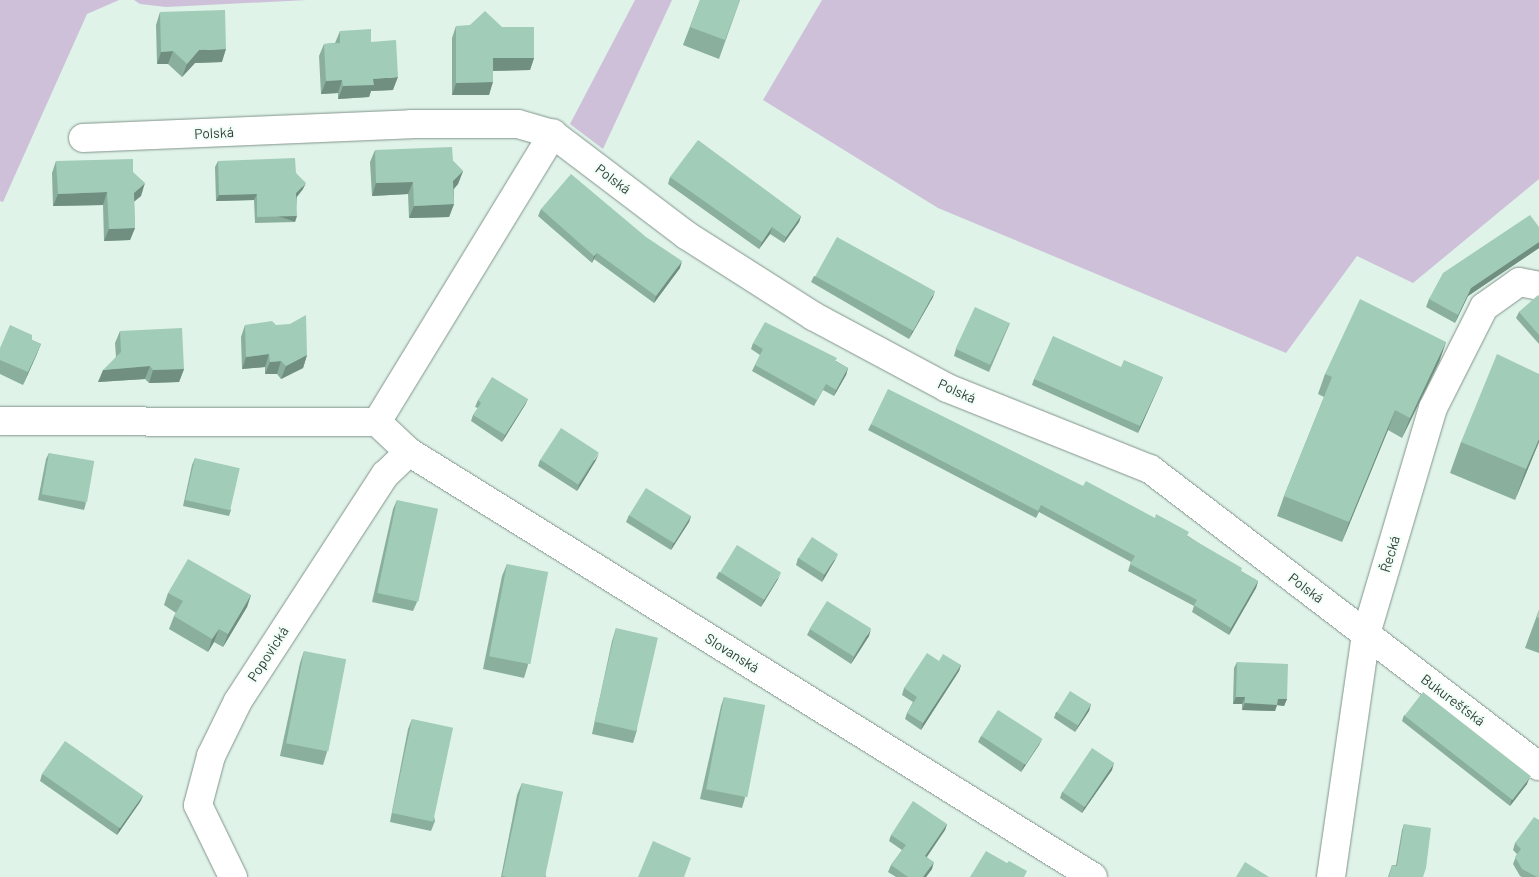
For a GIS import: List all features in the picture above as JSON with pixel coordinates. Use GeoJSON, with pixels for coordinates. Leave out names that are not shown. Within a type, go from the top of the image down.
{"type":"FeatureCollection","features":[{"type":"Feature","properties":{"kind":"street","name":"Polská"},"geometry":{"type":"LineString","coordinates":[[83,138],[412,124],[518,124],[553,134],[686,235],[813,316],[947,388],[1150,469],[1366,634]]}},
{"type":"Feature","properties":{"kind":"street"},"geometry":{"type":"LineString","coordinates":[[1,423],[377,422],[553,134]]}},
{"type":"Feature","properties":{"kind":"street","name":"Řecká"},"geometry":{"type":"LineString","coordinates":[[1332,877],[1366,634],[1433,408],[1484,306],[1519,282],[1539,286]]}},
{"type":"Feature","properties":{"kind":"street","name":"Slovanská"},"geometry":{"type":"LineString","coordinates":[[377,422],[409,452],[1093,877]]}},
{"type":"Feature","properties":{"kind":"street","name":"Popovická"},"geometry":{"type":"LineString","coordinates":[[233,877],[198,805],[211,756],[238,701],[385,474],[409,452]]}},
{"type":"Feature","properties":{"kind":"street","name":"Bukurešťská"},"geometry":{"type":"LineString","coordinates":[[1366,634],[1539,766]]}},
{"type":"Feature","properties":{"kind":"shaded area"},"geometry":{"type":"Polygon","coordinates":[[[0,0],[119,0],[87,14],[3,202],[0,201],[0,0]]]}},
{"type":"Feature","properties":{"kind":"shaded area"},"geometry":{"type":"Polygon","coordinates":[[[134,0],[307,0],[166,7],[140,4],[134,0]]]}},
{"type":"Feature","properties":{"kind":"shaded area"},"geometry":{"type":"Polygon","coordinates":[[[635,0],[672,0],[603,149],[570,124],[635,0]]]}},
{"type":"Feature","properties":{"kind":"shaded area"},"geometry":{"type":"Polygon","coordinates":[[[822,0],[1539,0],[1539,179],[1413,283],[1357,256],[1286,353],[938,208],[763,100],[822,0]]]}},
{"type":"Feature","properties":{"kind":"building"},"geometry":{"type":"Polygon","coordinates":[[[700,0],[740,0],[725,40],[690,27],[700,0]]]}},
{"type":"Feature","properties":{"kind":"building"},"geometry":{"type":"Polygon","coordinates":[[[225,10],[226,49],[199,50],[187,64],[173,51],[161,52],[160,12],[225,10]]]}},
{"type":"Feature","properties":{"kind":"building"},"geometry":{"type":"Polygon","coordinates":[[[485,11],[502,27],[534,27],[534,58],[493,58],[493,82],[456,83],[456,26],[470,25],[485,11]]]}},
{"type":"Feature","properties":{"kind":"building"},"geometry":{"type":"Polygon","coordinates":[[[371,29],[371,42],[396,40],[398,77],[373,79],[374,85],[343,86],[342,80],[326,81],[324,44],[340,43],[340,31],[371,29]]]}},
{"type":"Feature","properties":{"kind":"building"},"geometry":{"type":"Polygon","coordinates":[[[698,140],[801,216],[786,237],[772,227],[762,242],[670,177],[698,140]]]}},
{"type":"Feature","properties":{"kind":"building"},"geometry":{"type":"Polygon","coordinates":[[[452,147],[453,161],[463,171],[453,181],[454,204],[414,206],[413,182],[376,183],[375,150],[452,147]]]}},
{"type":"Feature","properties":{"kind":"building"},"geometry":{"type":"Polygon","coordinates":[[[295,158],[296,173],[306,183],[296,193],[297,216],[257,217],[257,194],[219,195],[218,161],[295,158]]]}},
{"type":"Feature","properties":{"kind":"building"},"geometry":{"type":"Polygon","coordinates":[[[133,159],[133,172],[145,183],[134,193],[135,228],[109,229],[107,192],[58,194],[56,161],[133,159]]]}},
{"type":"Feature","properties":{"kind":"building"},"geometry":{"type":"Polygon","coordinates":[[[571,174],[646,237],[682,261],[656,296],[597,253],[594,256],[541,209],[571,174]]]}},
{"type":"Feature","properties":{"kind":"building"},"geometry":{"type":"Polygon","coordinates":[[[1530,215],[1539,227],[1539,242],[1471,288],[1458,315],[1429,299],[1443,273],[1530,215]]]}},
{"type":"Feature","properties":{"kind":"building"},"geometry":{"type":"Polygon","coordinates":[[[837,237],[935,291],[913,331],[815,276],[837,237]]]}},
{"type":"Feature","properties":{"kind":"building"},"geometry":{"type":"Polygon","coordinates":[[[1539,296],[1539,335],[1519,312],[1539,296]]]}},
{"type":"Feature","properties":{"kind":"building"},"geometry":{"type":"Polygon","coordinates":[[[1360,299],[1446,342],[1410,418],[1395,410],[1349,522],[1284,496],[1332,377],[1325,374],[1360,299]]]}},
{"type":"Feature","properties":{"kind":"building"},"geometry":{"type":"Polygon","coordinates":[[[975,307],[1009,323],[990,365],[956,349],[975,307]]]}},
{"type":"Feature","properties":{"kind":"building"},"geometry":{"type":"Polygon","coordinates":[[[306,315],[307,355],[286,366],[281,361],[270,362],[269,354],[246,357],[245,325],[272,321],[276,325],[290,324],[306,315]]]}},
{"type":"Feature","properties":{"kind":"building"},"geometry":{"type":"Polygon","coordinates":[[[765,322],[837,358],[835,361],[848,368],[836,390],[826,384],[817,400],[755,365],[763,349],[753,343],[765,322]]]}},
{"type":"Feature","properties":{"kind":"building"},"geometry":{"type":"Polygon","coordinates":[[[10,325],[32,335],[32,340],[41,344],[28,372],[0,360],[0,348],[10,325]]]}},
{"type":"Feature","properties":{"kind":"building"},"geometry":{"type":"Polygon","coordinates":[[[182,328],[184,369],[153,370],[150,366],[103,370],[121,352],[120,331],[182,328]]]}},
{"type":"Feature","properties":{"kind":"building"},"geometry":{"type":"Polygon","coordinates":[[[1053,336],[1121,367],[1124,360],[1163,377],[1140,426],[1034,379],[1053,336]]]}},
{"type":"Feature","properties":{"kind":"building"},"geometry":{"type":"Polygon","coordinates":[[[1497,354],[1539,374],[1539,439],[1526,469],[1461,442],[1497,354]]]}},
{"type":"Feature","properties":{"kind":"building"},"geometry":{"type":"Polygon","coordinates":[[[492,377],[528,399],[505,435],[473,415],[481,403],[478,400],[492,377]]]}},
{"type":"Feature","properties":{"kind":"building"},"geometry":{"type":"Polygon","coordinates":[[[888,389],[1083,486],[1086,481],[1155,518],[1156,514],[1189,532],[1187,536],[1242,568],[1241,571],[1258,581],[1231,628],[1194,605],[1197,600],[1130,564],[1135,556],[1041,505],[1038,511],[871,424],[888,389]]]}},
{"type":"Feature","properties":{"kind":"building"},"geometry":{"type":"Polygon","coordinates":[[[561,428],[599,453],[578,484],[540,460],[561,428]]]}},
{"type":"Feature","properties":{"kind":"building"},"geometry":{"type":"Polygon","coordinates":[[[49,453],[94,461],[87,502],[42,494],[49,453]]]}},
{"type":"Feature","properties":{"kind":"building"},"geometry":{"type":"Polygon","coordinates":[[[195,458],[240,468],[230,510],[185,500],[195,458]]]}},
{"type":"Feature","properties":{"kind":"building"},"geometry":{"type":"Polygon","coordinates":[[[646,488],[691,516],[674,543],[629,515],[646,488]]]}},
{"type":"Feature","properties":{"kind":"building"},"geometry":{"type":"Polygon","coordinates":[[[397,500],[438,509],[418,602],[377,593],[397,500]]]}},
{"type":"Feature","properties":{"kind":"building"},"geometry":{"type":"Polygon","coordinates":[[[812,537],[838,554],[824,575],[798,558],[812,537]]]}},
{"type":"Feature","properties":{"kind":"building"},"geometry":{"type":"Polygon","coordinates":[[[737,545],[781,573],[764,600],[720,572],[737,545]]]}},
{"type":"Feature","properties":{"kind":"building"},"geometry":{"type":"Polygon","coordinates":[[[188,559],[251,595],[228,634],[219,629],[212,639],[174,616],[183,601],[168,593],[188,559]]]}},
{"type":"Feature","properties":{"kind":"building"},"geometry":{"type":"Polygon","coordinates":[[[507,564],[548,572],[530,664],[489,656],[507,564]]]}},
{"type":"Feature","properties":{"kind":"building"},"geometry":{"type":"Polygon","coordinates":[[[827,601],[871,629],[854,657],[810,629],[827,601]]]}},
{"type":"Feature","properties":{"kind":"building"},"geometry":{"type":"Polygon","coordinates":[[[616,628],[658,638],[636,731],[594,722],[616,628]]]}},
{"type":"Feature","properties":{"kind":"building"},"geometry":{"type":"Polygon","coordinates":[[[304,651],[346,659],[328,751],[286,743],[304,651]]]}},
{"type":"Feature","properties":{"kind":"building"},"geometry":{"type":"Polygon","coordinates":[[[927,653],[939,661],[943,654],[961,665],[923,723],[907,713],[917,697],[904,688],[927,653]]]}},
{"type":"Feature","properties":{"kind":"building"},"geometry":{"type":"Polygon","coordinates":[[[1237,662],[1288,664],[1287,699],[1278,699],[1277,705],[1245,703],[1245,697],[1236,697],[1237,662]]]}},
{"type":"Feature","properties":{"kind":"building"},"geometry":{"type":"Polygon","coordinates":[[[1070,691],[1091,704],[1078,725],[1057,712],[1070,691]]]}},
{"type":"Feature","properties":{"kind":"building"},"geometry":{"type":"Polygon","coordinates":[[[1423,692],[1531,776],[1512,800],[1405,716],[1423,692]]]}},
{"type":"Feature","properties":{"kind":"building"},"geometry":{"type":"Polygon","coordinates":[[[724,697],[765,705],[747,797],[706,789],[724,697]]]}},
{"type":"Feature","properties":{"kind":"building"},"geometry":{"type":"Polygon","coordinates":[[[998,710],[1042,739],[1026,765],[981,736],[998,710]]]}},
{"type":"Feature","properties":{"kind":"building"},"geometry":{"type":"Polygon","coordinates":[[[412,719],[453,728],[433,822],[392,813],[412,719]]]}},
{"type":"Feature","properties":{"kind":"building"},"geometry":{"type":"Polygon","coordinates":[[[65,741],[143,795],[120,828],[42,774],[65,741]]]}},
{"type":"Feature","properties":{"kind":"building"},"geometry":{"type":"Polygon","coordinates":[[[1092,748],[1114,763],[1085,807],[1062,792],[1092,748]]]}},
{"type":"Feature","properties":{"kind":"building"},"geometry":{"type":"Polygon","coordinates":[[[522,783],[563,792],[545,877],[502,876],[522,783]]]}},
{"type":"Feature","properties":{"kind":"building"},"geometry":{"type":"Polygon","coordinates":[[[913,801],[947,824],[925,856],[934,862],[923,877],[908,877],[891,865],[906,845],[891,835],[913,801]]]}},
{"type":"Feature","properties":{"kind":"building"},"geometry":{"type":"Polygon","coordinates":[[[1534,817],[1539,820],[1539,877],[1522,869],[1515,857],[1521,849],[1515,843],[1534,817]]]}},
{"type":"Feature","properties":{"kind":"building"},"geometry":{"type":"Polygon","coordinates":[[[1404,824],[1431,828],[1426,868],[1423,877],[1389,877],[1392,865],[1397,866],[1404,824]]]}},
{"type":"Feature","properties":{"kind":"building"},"geometry":{"type":"Polygon","coordinates":[[[653,841],[691,858],[684,877],[638,877],[653,841]]]}},
{"type":"Feature","properties":{"kind":"building"},"geometry":{"type":"Polygon","coordinates":[[[986,851],[1007,863],[1009,861],[1027,871],[1024,877],[970,877],[986,851]]]}},
{"type":"Feature","properties":{"kind":"building"},"geometry":{"type":"Polygon","coordinates":[[[1245,862],[1269,877],[1236,877],[1245,862]]]}}]}
